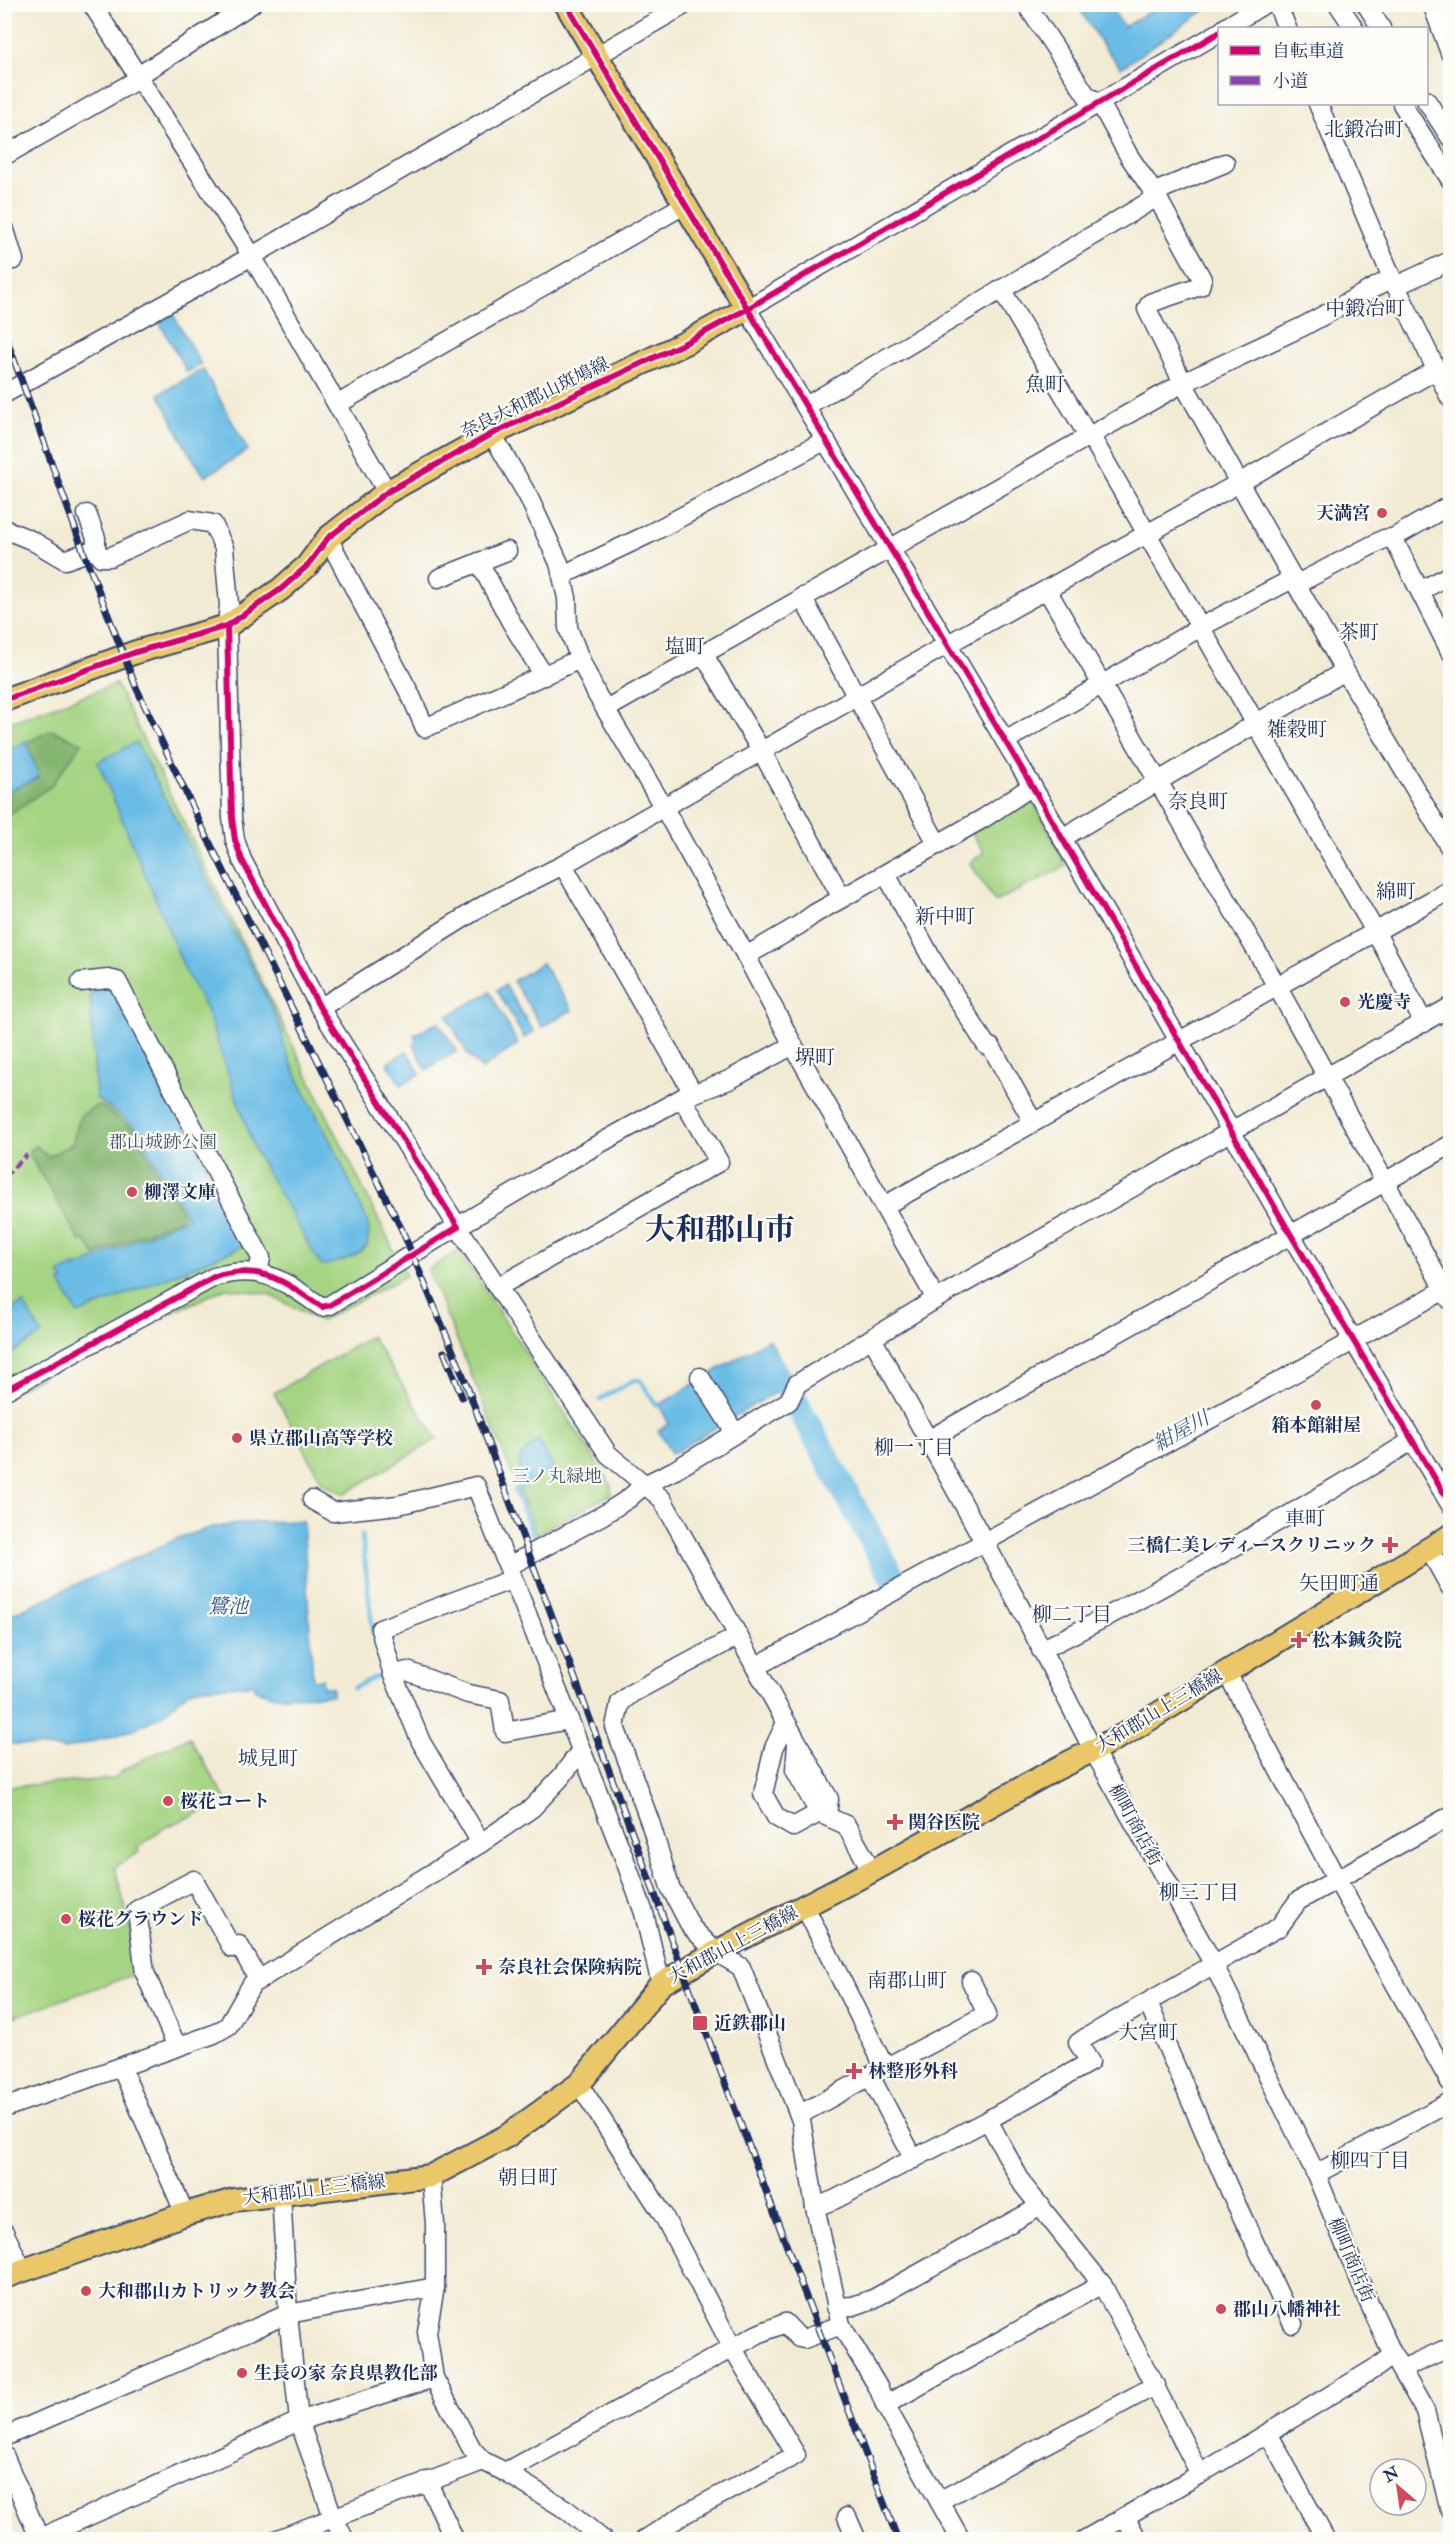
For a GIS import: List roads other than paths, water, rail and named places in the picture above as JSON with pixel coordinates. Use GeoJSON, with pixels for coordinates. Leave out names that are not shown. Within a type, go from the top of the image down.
{"type":"FeatureCollection","features":[{"type":"Feature","properties":{"kind":"main road"},"geometry":{"type":"LineString","coordinates":[[566,4],[747,309]]}},
{"type":"Feature","properties":{"kind":"main road","name":"奈良大和郡山斑鳩線"},"geometry":{"type":"LineString","coordinates":[[4,700],[130,654],[227,626],[281,589],[307,567],[328,538],[387,492],[492,434],[685,343],[747,309]]}},
{"type":"Feature","properties":{"kind":"main road","name":"大和郡山上三橋線"},"geometry":{"type":"LineString","coordinates":[[14,2274],[185,2214],[234,2200],[431,2176],[507,2136],[579,2084],[661,1984],[716,1952],[872,1871],[1180,1701],[1450,1536]]}},
{"type":"Feature","properties":{"kind":"street"},"geometry":{"type":"LineString","coordinates":[[92,4],[252,256],[387,492]]}},
{"type":"Feature","properties":{"kind":"street"},"geometry":{"type":"LineString","coordinates":[[4,394],[252,256],[686,4]]}},
{"type":"Feature","properties":{"kind":"street"},"geometry":{"type":"LineString","coordinates":[[1026,4],[1088,96],[1100,103],[1129,156],[1157,197],[1202,279],[1200,286],[1150,303],[1147,309],[1183,383],[1239,483],[1345,671],[1450,848]]}},
{"type":"Feature","properties":{"kind":"street"},"geometry":{"type":"LineString","coordinates":[[1227,27],[1264,4]]}},
{"type":"Feature","properties":{"kind":"street"},"geometry":{"type":"LineString","coordinates":[[1277,4],[1287,27]]}},
{"type":"Feature","properties":{"kind":"street"},"geometry":{"type":"LineString","coordinates":[[1338,4],[1353,27]]}},
{"type":"Feature","properties":{"kind":"street"},"geometry":{"type":"LineString","coordinates":[[1366,4],[1380,27]]}},
{"type":"Feature","properties":{"kind":"street"},"geometry":{"type":"LineString","coordinates":[[1432,4],[1450,53]]}},
{"type":"Feature","properties":{"kind":"street"},"geometry":{"type":"LineString","coordinates":[[4,156],[140,78],[144,72],[243,7]]}},
{"type":"Feature","properties":{"kind":"street"},"geometry":{"type":"LineString","coordinates":[[1218,33],[747,309],[1032,786],[1231,1132],[1450,1504]]}},
{"type":"Feature","properties":{"kind":"street"},"geometry":{"type":"LineString","coordinates":[[1428,103],[1450,137]]}},
{"type":"Feature","properties":{"kind":"street"},"geometry":{"type":"LineString","coordinates":[[1318,105],[1394,282],[1450,398]]}},
{"type":"Feature","properties":{"kind":"street"},"geometry":{"type":"LineString","coordinates":[[1403,105],[1450,179]]}},
{"type":"Feature","properties":{"kind":"street"},"geometry":{"type":"LineString","coordinates":[[807,406],[1157,197],[1162,189],[1225,163]]}},
{"type":"Feature","properties":{"kind":"street"},"geometry":{"type":"LineString","coordinates":[[338,405],[684,205]]}},
{"type":"Feature","properties":{"kind":"street"},"geometry":{"type":"LineString","coordinates":[[4,227],[14,260]]}},
{"type":"Feature","properties":{"kind":"street"},"geometry":{"type":"LineString","coordinates":[[606,709],[1183,383],[1394,282],[1450,261]]}},
{"type":"Feature","properties":{"kind":"street"},"geometry":{"type":"LineString","coordinates":[[1001,289],[1088,436],[1093,440],[1376,933],[1424,1023]]}},
{"type":"Feature","properties":{"kind":"street"},"geometry":{"type":"LineString","coordinates":[[320,1008],[489,902],[563,865],[948,644],[1239,483],[1436,370]]}},
{"type":"Feature","properties":{"kind":"street"},"geometry":{"type":"LineString","coordinates":[[492,434],[528,496],[562,575],[568,628],[580,659],[936,1299]]}},
{"type":"Feature","properties":{"kind":"street"},"geometry":{"type":"LineString","coordinates":[[562,575],[649,534],[826,440]]}},
{"type":"Feature","properties":{"kind":"street"},"geometry":{"type":"LineString","coordinates":[[1005,741],[1199,628],[1384,539],[1393,538],[1450,505]]}},
{"type":"Feature","properties":{"kind":"street"},"geometry":{"type":"LineString","coordinates":[[87,514],[96,538],[96,549],[101,557],[110,556],[190,519],[213,524],[224,548],[229,605],[227,626],[234,840],[242,860],[320,1008],[458,1227],[608,1454],[662,1499],[829,1799],[828,1808],[793,1827],[776,1817],[763,1794],[774,1748],[786,1723]]}},
{"type":"Feature","properties":{"kind":"street"},"geometry":{"type":"LineString","coordinates":[[4,529],[31,540],[65,560],[96,549]]}},
{"type":"Feature","properties":{"kind":"street"},"geometry":{"type":"LineString","coordinates":[[328,538],[411,696],[425,728],[580,659]]}},
{"type":"Feature","properties":{"kind":"street"},"geometry":{"type":"LineString","coordinates":[[1393,538],[1450,651]]}},
{"type":"Feature","properties":{"kind":"street"},"geometry":{"type":"LineString","coordinates":[[440,578],[507,551]]}},
{"type":"Feature","properties":{"kind":"street"},"geometry":{"type":"LineString","coordinates":[[479,562],[511,622],[544,676]]}},
{"type":"Feature","properties":{"kind":"street"},"geometry":{"type":"LineString","coordinates":[[1420,591],[1450,575]]}},
{"type":"Feature","properties":{"kind":"street"},"geometry":{"type":"LineString","coordinates":[[755,1667],[1317,1362],[1344,1346],[1352,1336],[1362,1335],[1447,1288],[1384,1180],[1278,988],[1047,590]]}},
{"type":"Feature","properties":{"kind":"street"},"geometry":{"type":"LineString","coordinates":[[801,597],[938,845]]}},
{"type":"Feature","properties":{"kind":"street"},"geometry":{"type":"LineString","coordinates":[[704,655],[762,752],[842,898]]}},
{"type":"Feature","properties":{"kind":"street"},"geometry":{"type":"LineString","coordinates":[[1062,838],[1345,671]]}},
{"type":"Feature","properties":{"kind":"street"},"geometry":{"type":"LineString","coordinates":[[746,956],[842,898],[984,818],[1032,786]]}},
{"type":"Feature","properties":{"kind":"street"},"geometry":{"type":"LineString","coordinates":[[498,1287],[718,1162],[688,1096],[563,865]]}},
{"type":"Feature","properties":{"kind":"street"},"geometry":{"type":"LineString","coordinates":[[886,874],[932,959],[986,1046],[992,1048],[1033,1122]]}},
{"type":"Feature","properties":{"kind":"street"},"geometry":{"type":"LineString","coordinates":[[884,1206],[1450,890]]}},
{"type":"Feature","properties":{"kind":"street"},"geometry":{"type":"LineString","coordinates":[[81,982],[108,978],[117,981],[261,1258],[258,1272]]}},
{"type":"Feature","properties":{"kind":"street"},"geometry":{"type":"LineString","coordinates":[[481,1843],[421,1742],[393,1675],[380,1629],[511,1572],[628,1499],[644,1485],[675,1470],[789,1401],[796,1384],[936,1299],[1450,1007]]}},
{"type":"Feature","properties":{"kind":"street"},"geometry":{"type":"LineString","coordinates":[[4,1391],[214,1277],[234,1271],[258,1272],[298,1289],[322,1307],[330,1305],[563,1164],[688,1096],[729,1080],[793,1045]]}},
{"type":"Feature","properties":{"kind":"street"},"geometry":{"type":"LineString","coordinates":[[928,1440],[1384,1180],[1450,1145]]}},
{"type":"Feature","properties":{"kind":"street","name":"柳町商店街"},"geometry":{"type":"LineString","coordinates":[[872,1338],[985,1544],[1093,1750],[1214,1963],[1316,2174],[1365,2294],[1425,2411],[1450,2510]]}},
{"type":"Feature","properties":{"kind":"street"},"geometry":{"type":"LineString","coordinates":[[700,1377],[735,1433]]}},
{"type":"Feature","properties":{"kind":"street"},"geometry":{"type":"LineString","coordinates":[[1041,1650],[1110,1616],[1300,1510],[1413,1440]]}},
{"type":"Feature","properties":{"kind":"street"},"geometry":{"type":"LineString","coordinates":[[312,1500],[333,1512],[398,1505],[476,1486],[644,1913],[661,1984]]}},
{"type":"Feature","properties":{"kind":"street"},"geometry":{"type":"LineString","coordinates":[[1428,1549],[1450,1587]]}},
{"type":"Feature","properties":{"kind":"street"},"geometry":{"type":"LineString","coordinates":[[738,1636],[632,1694],[620,1703],[615,1727],[650,1822],[670,1887],[691,1927],[716,1952],[741,1967],[799,2115],[814,2207],[842,2325],[961,2540]]}},
{"type":"Feature","properties":{"kind":"street"},"geometry":{"type":"LineString","coordinates":[[393,1675],[407,1671],[468,1694],[500,1700],[505,1732],[569,1720]]}},
{"type":"Feature","properties":{"kind":"street"},"geometry":{"type":"LineString","coordinates":[[1226,1671],[1337,1880],[1450,2082]]}},
{"type":"Feature","properties":{"kind":"street"},"geometry":{"type":"LineString","coordinates":[[4,2108],[214,2034],[228,2026],[252,1984],[481,1843],[532,1808],[562,1776],[581,1750]]}},
{"type":"Feature","properties":{"kind":"street"},"geometry":{"type":"LineString","coordinates":[[819,1813],[846,1825],[872,1871]]}},
{"type":"Feature","properties":{"kind":"street"},"geometry":{"type":"LineString","coordinates":[[814,2207],[834,2200],[988,2120],[1090,2062],[1078,2043],[1279,1927],[1298,1901],[1450,1816]]}},
{"type":"Feature","properties":{"kind":"street"},"geometry":{"type":"LineString","coordinates":[[177,2047],[145,1973],[138,1910],[194,1880],[232,1948],[239,1945],[259,1980]]}},
{"type":"Feature","properties":{"kind":"street"},"geometry":{"type":"LineString","coordinates":[[805,1907],[914,2158]]}},
{"type":"Feature","properties":{"kind":"street"},"geometry":{"type":"LineString","coordinates":[[799,2115],[987,2013],[971,1981]]}},
{"type":"Feature","properties":{"kind":"street"},"geometry":{"type":"LineString","coordinates":[[1148,2003],[1231,2193],[1293,2324]]}},
{"type":"Feature","properties":{"kind":"street"},"geometry":{"type":"LineString","coordinates":[[121,2067],[185,2214]]}},
{"type":"Feature","properties":{"kind":"street"},"geometry":{"type":"LineString","coordinates":[[579,2084],[662,2213],[732,2347],[796,2455],[688,2512],[644,2540]]}},
{"type":"Feature","properties":{"kind":"street"},"geometry":{"type":"LineString","coordinates":[[1316,2174],[1450,2102]]}},
{"type":"Feature","properties":{"kind":"street"},"geometry":{"type":"LineString","coordinates":[[988,2120],[1023,2185],[1102,2284],[1200,2474]]}},
{"type":"Feature","properties":{"kind":"street"},"geometry":{"type":"LineString","coordinates":[[431,2176],[435,2224],[435,2287],[427,2332],[435,2378],[471,2449],[483,2461],[567,2510],[603,2540]]}},
{"type":"Feature","properties":{"kind":"street"},"geometry":{"type":"LineString","coordinates":[[281,2194],[288,2314],[299,2421],[333,2517],[345,2540]]}},
{"type":"Feature","properties":{"kind":"street"},"geometry":{"type":"LineString","coordinates":[[836,2307],[854,2306],[873,2299],[1041,2206]]}},
{"type":"Feature","properties":{"kind":"street"},"geometry":{"type":"LineString","coordinates":[[4,2232],[14,2274]]}},
{"type":"Feature","properties":{"kind":"street"},"geometry":{"type":"LineString","coordinates":[[885,2405],[1102,2284]]}},
{"type":"Feature","properties":{"kind":"street"},"geometry":{"type":"LineString","coordinates":[[4,2437],[288,2314],[435,2287]]}},
{"type":"Feature","properties":{"kind":"street"},"geometry":{"type":"LineString","coordinates":[[505,2472],[732,2347],[785,2323],[799,2338],[804,2339],[842,2325]]}},
{"type":"Feature","properties":{"kind":"street"},"geometry":{"type":"LineString","coordinates":[[1084,2540],[1200,2474],[1377,2367],[1450,2348]]}},
{"type":"Feature","properties":{"kind":"street"},"geometry":{"type":"LineString","coordinates":[[4,2455],[40,2539],[299,2421],[435,2378]]}},
{"type":"Feature","properties":{"kind":"street"},"geometry":{"type":"LineString","coordinates":[[939,2501],[1156,2385]]}},
{"type":"Feature","properties":{"kind":"street"},"geometry":{"type":"LineString","coordinates":[[1268,2433],[1326,2540]]}},
{"type":"Feature","properties":{"kind":"street"},"geometry":{"type":"LineString","coordinates":[[275,2540],[483,2461]]}},
{"type":"Feature","properties":{"kind":"street"},"geometry":{"type":"LineString","coordinates":[[428,2481],[455,2540]]}},
{"type":"Feature","properties":{"kind":"street"},"geometry":{"type":"LineString","coordinates":[[847,2517],[857,2540]]}},
{"type":"Feature","properties":{"kind":"street"},"geometry":{"type":"LineString","coordinates":[[1125,2517],[1138,2540]]}},
{"type":"Feature","properties":{"kind":"water"},"geometry":{"type":"Polygon","coordinates":[[[1077,5],[1109,5],[1124,27],[1160,5],[1212,5],[1121,68],[1103,46],[1077,5]]]}},
{"type":"Feature","properties":{"kind":"water"},"geometry":{"type":"Polygon","coordinates":[[[173,314],[201,364],[187,372],[159,322],[173,314]]]}},
{"type":"Feature","properties":{"kind":"water"},"geometry":{"type":"Polygon","coordinates":[[[203,369],[248,450],[205,477],[186,448],[159,394],[203,369]]]}},
{"type":"Feature","properties":{"kind":"water"},"geometry":{"type":"Polygon","coordinates":[[[26,741],[39,777],[5,793],[5,752],[26,741]]]}},
{"type":"Feature","properties":{"kind":"water"},"geometry":{"type":"Polygon","coordinates":[[[136,742],[263,989],[282,1031],[284,1046],[299,1081],[336,1152],[367,1220],[369,1230],[367,1246],[346,1259],[321,1266],[255,1151],[206,1009],[186,972],[98,762],[136,742]]]}},
{"type":"Feature","properties":{"kind":"water"},"geometry":{"type":"Polygon","coordinates":[[[542,963],[572,1010],[542,1027],[513,981],[542,963]]]}},
{"type":"Feature","properties":{"kind":"water"},"geometry":{"type":"Polygon","coordinates":[[[505,985],[534,1032],[524,1038],[497,990],[505,985]]]}},
{"type":"Feature","properties":{"kind":"water"},"geometry":{"type":"Polygon","coordinates":[[[106,987],[117,992],[246,1245],[78,1314],[60,1283],[64,1280],[59,1273],[188,1217],[133,1125],[96,1098],[90,994],[106,987]]]}},
{"type":"Feature","properties":{"kind":"water"},"geometry":{"type":"Polygon","coordinates":[[[490,992],[518,1044],[482,1069],[468,1055],[447,1016],[490,992]]]}},
{"type":"Feature","properties":{"kind":"water"},"geometry":{"type":"Polygon","coordinates":[[[438,1022],[457,1051],[426,1070],[414,1045],[416,1040],[414,1035],[438,1022]]]}},
{"type":"Feature","properties":{"kind":"water"},"geometry":{"type":"Polygon","coordinates":[[[407,1051],[420,1074],[401,1085],[387,1063],[407,1051]]]}},
{"type":"Feature","properties":{"kind":"water"},"geometry":{"type":"Polygon","coordinates":[[[23,1303],[42,1334],[5,1358],[5,1313],[23,1303]]]}},
{"type":"Feature","properties":{"kind":"water"},"geometry":{"type":"Polygon","coordinates":[[[769,1339],[789,1374],[791,1383],[672,1454],[658,1430],[669,1424],[659,1405],[769,1339]]]}},
{"type":"Feature","properties":{"kind":"water"},"geometry":{"type":"Polygon","coordinates":[[[538,1439],[554,1469],[523,1486],[519,1459],[538,1439]]]}},
{"type":"Feature","properties":{"kind":"water","name":"鷺池"},"geometry":{"type":"Polygon","coordinates":[[[303,1521],[313,1680],[322,1679],[323,1687],[332,1687],[332,1695],[275,1696],[255,1690],[254,1685],[203,1687],[190,1690],[162,1715],[118,1735],[65,1749],[5,1743],[5,1617],[181,1537],[213,1527],[257,1522],[303,1521]]]}},
{"type":"Feature","properties":{"kind":"waterway"},"geometry":{"type":"LineString","coordinates":[[600,1399],[634,1380],[640,1380],[659,1405]]}},
{"type":"Feature","properties":{"kind":"waterway","name":"紺屋川"},"geometry":{"type":"LineString","coordinates":[[787,1386],[896,1584]]}},
{"type":"Feature","properties":{"kind":"waterway"},"geometry":{"type":"LineString","coordinates":[[523,1486],[515,1490],[534,1537]]}},
{"type":"Feature","properties":{"kind":"waterway"},"geometry":{"type":"LineString","coordinates":[[362,1535],[373,1634]]}},
{"type":"Feature","properties":{"kind":"waterway"},"geometry":{"type":"LineString","coordinates":[[353,1688],[382,1674],[384,1668]]}},
{"type":"Feature","properties":{"kind":"railway"},"geometry":{"type":"LineString","coordinates":[[4,332],[84,553],[136,687],[201,825],[402,1230],[461,1370],[702,2022],[898,2540]]}},
{"type":"Feature","properties":{"kind":"railway"},"geometry":{"type":"LineString","coordinates":[[444,1352],[462,1397]]}},
{"type":"Feature","properties":{"kind":"place","name":"天満宮"},"geometry":{"type":"Point","coordinates":[1382,513]}},
{"type":"Feature","properties":{"kind":"place","name":"光慶寺"},"geometry":{"type":"Point","coordinates":[1345,1002]}},
{"type":"Feature","properties":{"kind":"place","name":"柳澤文庫"},"geometry":{"type":"Point","coordinates":[132,1192]}},
{"type":"Feature","properties":{"kind":"place","name":"箱本館紺屋"},"geometry":{"type":"Point","coordinates":[1316,1405]}},
{"type":"Feature","properties":{"kind":"place","name":"県立郡山高等学校"},"geometry":{"type":"Point","coordinates":[237,1438]}},
{"type":"Feature","properties":{"kind":"place","name":"三橋仁美レディースクリニック"},"geometry":{"type":"Point","coordinates":[1390,1545]}},
{"type":"Feature","properties":{"kind":"place","name":"松本鍼灸院"},"geometry":{"type":"Point","coordinates":[1299,1640]}},
{"type":"Feature","properties":{"kind":"place","name":"桜花コート"},"geometry":{"type":"Point","coordinates":[168,1801]}},
{"type":"Feature","properties":{"kind":"place","name":"関谷医院"},"geometry":{"type":"Point","coordinates":[895,1822]}},
{"type":"Feature","properties":{"kind":"place","name":"桜花グラウンド"},"geometry":{"type":"Point","coordinates":[66,1919]}},
{"type":"Feature","properties":{"kind":"place","name":"奈良社会保険病院"},"geometry":{"type":"Point","coordinates":[484,1967]}},
{"type":"Feature","properties":{"kind":"place","name":"近鉄郡山"},"geometry":{"type":"Point","coordinates":[700,2023]}},
{"type":"Feature","properties":{"kind":"place","name":"林整形外科"},"geometry":{"type":"Point","coordinates":[854,2071]}},
{"type":"Feature","properties":{"kind":"place","name":"大和郡山カトリック教会"},"geometry":{"type":"Point","coordinates":[86,2291]}},
{"type":"Feature","properties":{"kind":"place","name":"郡山八幡神社"},"geometry":{"type":"Point","coordinates":[1221,2309]}},
{"type":"Feature","properties":{"kind":"place","name":"生長の家 奈良県教化部"},"geometry":{"type":"Point","coordinates":[242,2373]}},
{"type":"Feature","properties":{"kind":"district","name":"北鍛冶町"},"geometry":{"type":"Point","coordinates":[1364,129]}},
{"type":"Feature","properties":{"kind":"district","name":"中鍛冶町"},"geometry":{"type":"Point","coordinates":[1365,308]}},
{"type":"Feature","properties":{"kind":"district","name":"魚町"},"geometry":{"type":"Point","coordinates":[1045,384]}},
{"type":"Feature","properties":{"kind":"district","name":"茶町"},"geometry":{"type":"Point","coordinates":[1359,632]}},
{"type":"Feature","properties":{"kind":"district","name":"塩町"},"geometry":{"type":"Point","coordinates":[685,646]}},
{"type":"Feature","properties":{"kind":"district","name":"雑穀町"},"geometry":{"type":"Point","coordinates":[1297,729]}},
{"type":"Feature","properties":{"kind":"district","name":"奈良町"},"geometry":{"type":"Point","coordinates":[1198,801]}},
{"type":"Feature","properties":{"kind":"district","name":"綿町"},"geometry":{"type":"Point","coordinates":[1396,891]}},
{"type":"Feature","properties":{"kind":"district","name":"新中町"},"geometry":{"type":"Point","coordinates":[945,916]}},
{"type":"Feature","properties":{"kind":"district","name":"堺町"},"geometry":{"type":"Point","coordinates":[815,1057]}},
{"type":"Feature","properties":{"kind":"district","name":"大和郡山市"},"geometry":{"type":"Point","coordinates":[720,1229]}},
{"type":"Feature","properties":{"kind":"district","name":"柳一丁目"},"geometry":{"type":"Point","coordinates":[914,1447]}},
{"type":"Feature","properties":{"kind":"district","name":"車町"},"geometry":{"type":"Point","coordinates":[1305,1518]}},
{"type":"Feature","properties":{"kind":"district","name":"矢田町通"},"geometry":{"type":"Point","coordinates":[1339,1583]}},
{"type":"Feature","properties":{"kind":"district","name":"柳二丁目"},"geometry":{"type":"Point","coordinates":[1072,1614]}},
{"type":"Feature","properties":{"kind":"district","name":"城見町"},"geometry":{"type":"Point","coordinates":[268,1758]}},
{"type":"Feature","properties":{"kind":"district","name":"柳三丁目"},"geometry":{"type":"Point","coordinates":[1199,1892]}},
{"type":"Feature","properties":{"kind":"district","name":"南郡山町"},"geometry":{"type":"Point","coordinates":[907,1980]}},
{"type":"Feature","properties":{"kind":"district","name":"大宮町"},"geometry":{"type":"Point","coordinates":[1148,2032]}},
{"type":"Feature","properties":{"kind":"district","name":"柳四丁目"},"geometry":{"type":"Point","coordinates":[1370,2160]}},
{"type":"Feature","properties":{"kind":"district","name":"朝日町"},"geometry":{"type":"Point","coordinates":[528,2177]}},
{"type":"Feature","properties":{"kind":"park label","name":"郡山城跡公園"},"geometry":{"type":"Point","coordinates":[163,1142]}},
{"type":"Feature","properties":{"kind":"park label","name":"三ノ丸緑地"},"geometry":{"type":"Point","coordinates":[557,1476]}}]}
